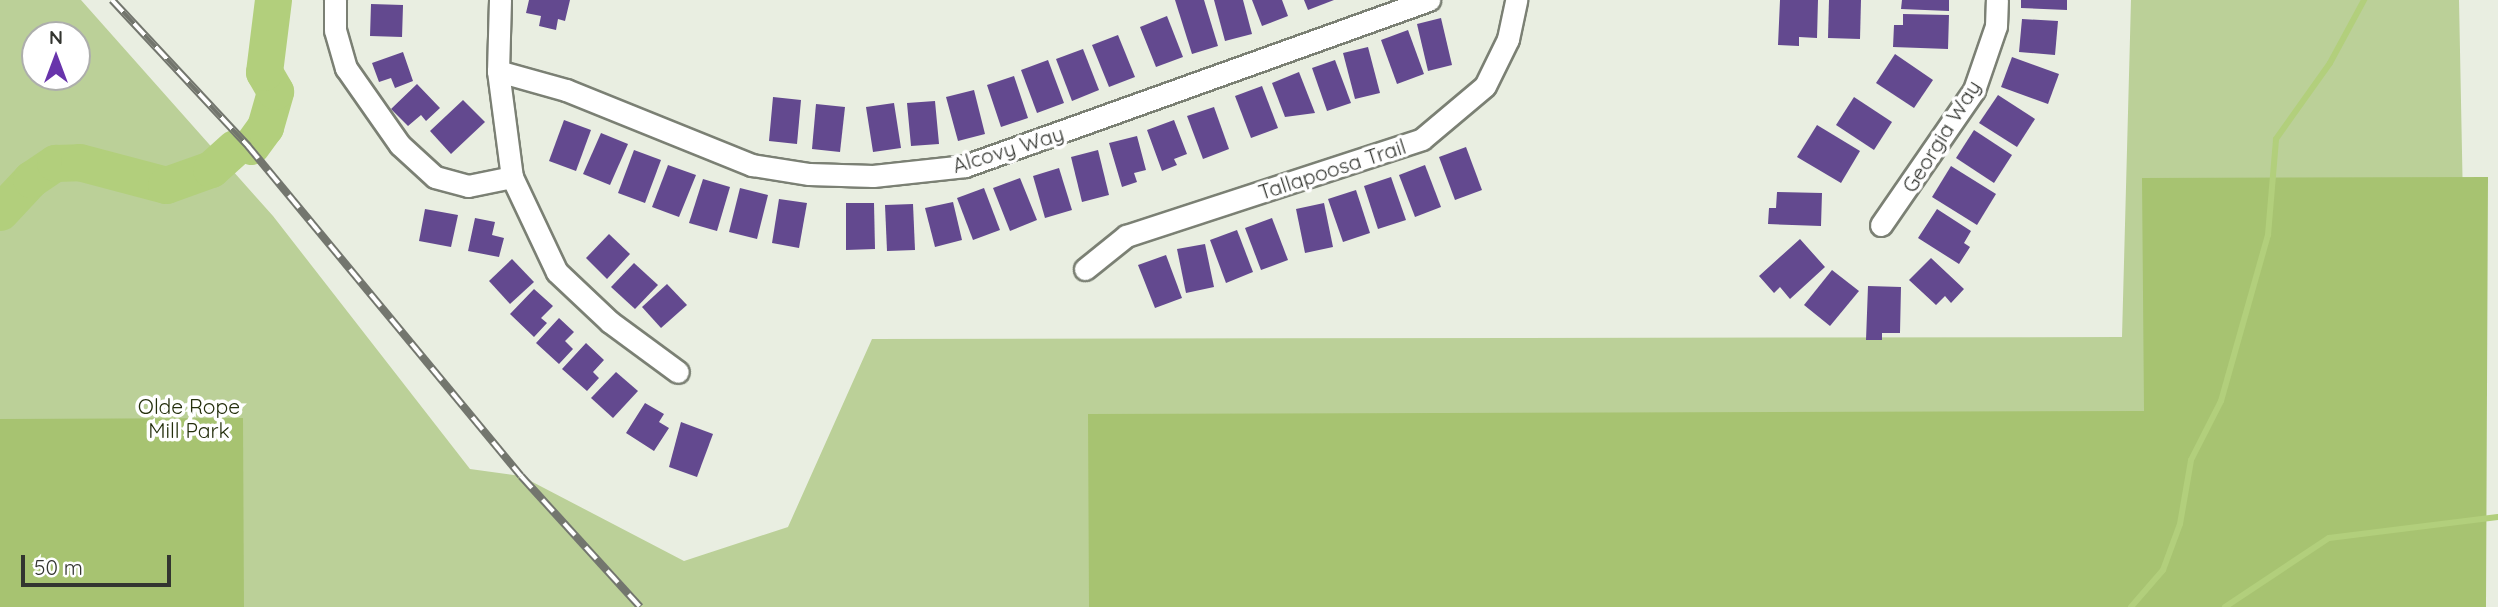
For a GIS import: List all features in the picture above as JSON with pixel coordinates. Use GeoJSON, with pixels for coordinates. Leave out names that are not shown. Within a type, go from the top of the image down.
{"type":"FeatureCollection","features":[{"type":"Feature","properties":{"kind":"street"},"geometry":{"type":"LineString","coordinates":[[335,0],[335,30],[346,68],[400,145],[435,177],[468,186],[512,177]]}},
{"type":"Feature","properties":{"kind":"street"},"geometry":{"type":"LineString","coordinates":[[500,0],[498,71],[512,177],[557,272],[610,322],[678,372]]}},
{"type":"Feature","properties":{"kind":"street","name":"Alcovy Way"},"geometry":{"type":"LineString","coordinates":[[498,71],[566,90],[752,165],[809,174],[873,176],[965,166],[1429,0]]}},
{"type":"Feature","properties":{"kind":"street","name":"Tallapoosa Trail"},"geometry":{"type":"LineString","coordinates":[[1085,269],[1126,236],[1422,139],[1485,86],[1508,39],[1516,0]]}},
{"type":"Feature","properties":{"kind":"street","name":"Georgia Way"},"geometry":{"type":"LineString","coordinates":[[1881,225],[1974,90],[1996,26],[1997,0]]}},
{"type":"Feature","properties":{"kind":"green space","name":"Olde Rope Mill Park"},"geometry":{"type":"Polygon","coordinates":[[[0,0],[81,0],[273,216],[470,469],[521,476],[684,561],[788,527],[872,339],[2122,337],[2131,0],[2459,0],[2471,607],[0,607],[0,0]]]}},
{"type":"Feature","properties":{"kind":"green space"},"geometry":{"type":"Polygon","coordinates":[[[2488,177],[2486,607],[1089,607],[1088,414],[2144,411],[2142,178],[2488,177]]]}},
{"type":"Feature","properties":{"kind":"green space"},"geometry":{"type":"Polygon","coordinates":[[[243,418],[244,607],[0,607],[0,419],[243,418]]]}},
{"type":"Feature","properties":{"kind":"building"},"geometry":{"type":"Polygon","coordinates":[[[529,0],[570,0],[565,21],[558,19],[556,30],[539,26],[541,16],[526,13],[529,0]]]}},
{"type":"Feature","properties":{"kind":"building"},"geometry":{"type":"Polygon","coordinates":[[[1175,0],[1204,0],[1218,46],[1192,54],[1175,0]]]}},
{"type":"Feature","properties":{"kind":"building"},"geometry":{"type":"Polygon","coordinates":[[[1214,0],[1243,0],[1252,34],[1225,41],[1214,0]]]}},
{"type":"Feature","properties":{"kind":"building"},"geometry":{"type":"Polygon","coordinates":[[[1252,0],[1282,0],[1288,16],[1262,26],[1252,0]]]}},
{"type":"Feature","properties":{"kind":"building"},"geometry":{"type":"Polygon","coordinates":[[[1304,0],[1334,0],[1308,10],[1304,0]]]}},
{"type":"Feature","properties":{"kind":"building"},"geometry":{"type":"Polygon","coordinates":[[[1780,0],[1818,0],[1817,38],[1799,37],[1799,46],[1778,45],[1780,0]]]}},
{"type":"Feature","properties":{"kind":"building"},"geometry":{"type":"Polygon","coordinates":[[[1829,0],[1861,0],[1860,39],[1828,38],[1829,0]]]}},
{"type":"Feature","properties":{"kind":"building"},"geometry":{"type":"Polygon","coordinates":[[[1902,0],[1949,0],[1949,11],[1901,9],[1902,0]]]}},
{"type":"Feature","properties":{"kind":"building"},"geometry":{"type":"Polygon","coordinates":[[[2021,0],[2067,0],[2067,10],[2021,8],[2021,0]]]}},
{"type":"Feature","properties":{"kind":"building"},"geometry":{"type":"Polygon","coordinates":[[[371,4],[403,5],[402,37],[370,36],[371,4]]]}},
{"type":"Feature","properties":{"kind":"building"},"geometry":{"type":"Polygon","coordinates":[[[1903,14],[1949,15],[1948,49],[1893,47],[1894,25],[1903,25],[1903,14]]]}},
{"type":"Feature","properties":{"kind":"building"},"geometry":{"type":"Polygon","coordinates":[[[1167,16],[1183,57],[1156,67],[1140,27],[1167,16]]]}},
{"type":"Feature","properties":{"kind":"building"},"geometry":{"type":"Polygon","coordinates":[[[1441,18],[1452,65],[1428,71],[1417,24],[1441,18]]]}},
{"type":"Feature","properties":{"kind":"building"},"geometry":{"type":"Polygon","coordinates":[[[2022,19],[2058,21],[2055,55],[2019,52],[2022,19]]]}},
{"type":"Feature","properties":{"kind":"building"},"geometry":{"type":"Polygon","coordinates":[[[1408,30],[1424,74],[1397,84],[1381,40],[1408,30]]]}},
{"type":"Feature","properties":{"kind":"building"},"geometry":{"type":"Polygon","coordinates":[[[1118,35],[1135,77],[1109,87],[1092,45],[1118,35]]]}},
{"type":"Feature","properties":{"kind":"building"},"geometry":{"type":"Polygon","coordinates":[[[1368,47],[1380,93],[1355,99],[1343,53],[1368,47]]]}},
{"type":"Feature","properties":{"kind":"building"},"geometry":{"type":"Polygon","coordinates":[[[1083,49],[1099,90],[1072,101],[1056,59],[1083,49]]]}},
{"type":"Feature","properties":{"kind":"building"},"geometry":{"type":"Polygon","coordinates":[[[403,52],[413,81],[395,88],[391,78],[379,82],[372,63],[403,52]]]}},
{"type":"Feature","properties":{"kind":"building"},"geometry":{"type":"Polygon","coordinates":[[[1895,54],[1933,80],[1914,108],[1876,83],[1895,54]]]}},
{"type":"Feature","properties":{"kind":"building"},"geometry":{"type":"Polygon","coordinates":[[[2012,57],[2059,74],[2048,104],[2001,87],[2012,57]]]}},
{"type":"Feature","properties":{"kind":"building"},"geometry":{"type":"Polygon","coordinates":[[[1048,60],[1064,103],[1037,113],[1021,70],[1048,60]]]}},
{"type":"Feature","properties":{"kind":"building"},"geometry":{"type":"Polygon","coordinates":[[[1335,60],[1351,103],[1327,111],[1312,68],[1335,60]]]}},
{"type":"Feature","properties":{"kind":"building"},"geometry":{"type":"Polygon","coordinates":[[[1299,72],[1315,113],[1285,117],[1272,83],[1299,72]]]}},
{"type":"Feature","properties":{"kind":"building"},"geometry":{"type":"Polygon","coordinates":[[[1014,76],[1028,118],[1001,127],[987,85],[1014,76]]]}},
{"type":"Feature","properties":{"kind":"building"},"geometry":{"type":"Polygon","coordinates":[[[417,84],[440,108],[426,121],[421,115],[408,126],[391,109],[417,84]]]}},
{"type":"Feature","properties":{"kind":"building"},"geometry":{"type":"Polygon","coordinates":[[[1262,86],[1278,128],[1251,138],[1235,96],[1262,86]]]}},
{"type":"Feature","properties":{"kind":"building"},"geometry":{"type":"Polygon","coordinates":[[[974,90],[985,134],[958,141],[946,97],[974,90]]]}},
{"type":"Feature","properties":{"kind":"building"},"geometry":{"type":"Polygon","coordinates":[[[1998,95],[2035,119],[2017,147],[1979,123],[1998,95]]]}},
{"type":"Feature","properties":{"kind":"building"},"geometry":{"type":"Polygon","coordinates":[[[773,97],[801,100],[797,144],[769,141],[773,97]]]}},
{"type":"Feature","properties":{"kind":"building"},"geometry":{"type":"Polygon","coordinates":[[[1854,97],[1892,122],[1874,150],[1836,125],[1854,97]]]}},
{"type":"Feature","properties":{"kind":"building"},"geometry":{"type":"Polygon","coordinates":[[[463,100],[485,122],[451,154],[430,131],[463,100]]]}},
{"type":"Feature","properties":{"kind":"building"},"geometry":{"type":"Polygon","coordinates":[[[935,101],[939,144],[911,146],[907,103],[935,101]]]}},
{"type":"Feature","properties":{"kind":"building"},"geometry":{"type":"Polygon","coordinates":[[[894,103],[901,148],[873,152],[866,107],[894,103]]]}},
{"type":"Feature","properties":{"kind":"building"},"geometry":{"type":"Polygon","coordinates":[[[816,104],[845,107],[840,152],[812,149],[816,104]]]}},
{"type":"Feature","properties":{"kind":"building"},"geometry":{"type":"Polygon","coordinates":[[[1214,107],[1229,149],[1203,159],[1187,116],[1214,107]]]}},
{"type":"Feature","properties":{"kind":"building"},"geometry":{"type":"Polygon","coordinates":[[[564,120],[591,130],[576,171],[549,161],[564,120]]]}},
{"type":"Feature","properties":{"kind":"building"},"geometry":{"type":"Polygon","coordinates":[[[1174,120],[1187,154],[1174,159],[1177,165],[1162,171],[1147,130],[1174,120]]]}},
{"type":"Feature","properties":{"kind":"building"},"geometry":{"type":"Polygon","coordinates":[[[1817,125],[1860,151],[1841,183],[1797,157],[1817,125]]]}},
{"type":"Feature","properties":{"kind":"building"},"geometry":{"type":"Polygon","coordinates":[[[1974,130],[2012,155],[1994,183],[1956,158],[1974,130]]]}},
{"type":"Feature","properties":{"kind":"building"},"geometry":{"type":"Polygon","coordinates":[[[601,133],[628,144],[610,185],[583,174],[601,133]]]}},
{"type":"Feature","properties":{"kind":"building"},"geometry":{"type":"Polygon","coordinates":[[[1137,136],[1146,170],[1134,173],[1137,182],[1122,187],[1109,143],[1137,136]]]}},
{"type":"Feature","properties":{"kind":"building"},"geometry":{"type":"Polygon","coordinates":[[[1466,147],[1482,190],[1455,200],[1439,157],[1466,147]]]}},
{"type":"Feature","properties":{"kind":"building"},"geometry":{"type":"Polygon","coordinates":[[[634,150],[661,160],[645,203],[618,193],[634,150]]]}},
{"type":"Feature","properties":{"kind":"building"},"geometry":{"type":"Polygon","coordinates":[[[1098,150],[1109,195],[1082,202],[1071,157],[1098,150]]]}},
{"type":"Feature","properties":{"kind":"building"},"geometry":{"type":"Polygon","coordinates":[[[668,165],[696,175],[679,217],[652,207],[668,165]]]}},
{"type":"Feature","properties":{"kind":"building"},"geometry":{"type":"Polygon","coordinates":[[[1425,165],[1441,207],[1415,217],[1399,175],[1425,165]]]}},
{"type":"Feature","properties":{"kind":"building"},"geometry":{"type":"Polygon","coordinates":[[[1951,166],[1996,194],[1977,225],[1932,197],[1951,166]]]}},
{"type":"Feature","properties":{"kind":"building"},"geometry":{"type":"Polygon","coordinates":[[[1059,168],[1072,210],[1045,218],[1033,176],[1059,168]]]}},
{"type":"Feature","properties":{"kind":"building"},"geometry":{"type":"Polygon","coordinates":[[[1391,177],[1406,220],[1378,229],[1364,186],[1391,177]]]}},
{"type":"Feature","properties":{"kind":"building"},"geometry":{"type":"Polygon","coordinates":[[[1020,178],[1037,220],[1010,231],[993,188],[1020,178]]]}},
{"type":"Feature","properties":{"kind":"building"},"geometry":{"type":"Polygon","coordinates":[[[703,179],[730,187],[717,231],[689,223],[703,179]]]}},
{"type":"Feature","properties":{"kind":"building"},"geometry":{"type":"Polygon","coordinates":[[[740,188],[768,195],[757,239],[729,232],[740,188]]]}},
{"type":"Feature","properties":{"kind":"building"},"geometry":{"type":"Polygon","coordinates":[[[984,188],[1000,230],[973,240],[957,198],[984,188]]]}},
{"type":"Feature","properties":{"kind":"building"},"geometry":{"type":"Polygon","coordinates":[[[1356,190],[1370,233],[1343,242],[1328,199],[1356,190]]]}},
{"type":"Feature","properties":{"kind":"building"},"geometry":{"type":"Polygon","coordinates":[[[1777,192],[1822,193],[1821,226],[1768,224],[1769,208],[1776,208],[1777,192]]]}},
{"type":"Feature","properties":{"kind":"building"},"geometry":{"type":"Polygon","coordinates":[[[779,199],[807,203],[799,248],[772,243],[779,199]]]}},
{"type":"Feature","properties":{"kind":"building"},"geometry":{"type":"Polygon","coordinates":[[[953,202],[962,240],[935,247],[925,208],[953,202]]]}},
{"type":"Feature","properties":{"kind":"building"},"geometry":{"type":"Polygon","coordinates":[[[846,203],[874,203],[875,249],[846,250],[846,203]]]}},
{"type":"Feature","properties":{"kind":"building"},"geometry":{"type":"Polygon","coordinates":[[[1324,203],[1333,247],[1305,253],[1296,209],[1324,203]]]}},
{"type":"Feature","properties":{"kind":"building"},"geometry":{"type":"Polygon","coordinates":[[[913,204],[915,250],[887,251],[885,205],[913,204]]]}},
{"type":"Feature","properties":{"kind":"building"},"geometry":{"type":"Polygon","coordinates":[[[425,209],[458,215],[451,247],[419,241],[425,209]]]}},
{"type":"Feature","properties":{"kind":"building"},"geometry":{"type":"Polygon","coordinates":[[[1937,209],[1971,231],[1964,243],[1970,247],[1959,264],[1918,238],[1937,209]]]}},
{"type":"Feature","properties":{"kind":"building"},"geometry":{"type":"Polygon","coordinates":[[[475,218],[495,222],[492,235],[504,238],[499,257],[468,251],[475,218]]]}},
{"type":"Feature","properties":{"kind":"building"},"geometry":{"type":"Polygon","coordinates":[[[1272,218],[1288,260],[1261,270],[1245,228],[1272,218]]]}},
{"type":"Feature","properties":{"kind":"building"},"geometry":{"type":"Polygon","coordinates":[[[1237,230],[1253,272],[1226,283],[1210,240],[1237,230]]]}},
{"type":"Feature","properties":{"kind":"building"},"geometry":{"type":"Polygon","coordinates":[[[609,234],[630,254],[607,279],[586,258],[609,234]]]}},
{"type":"Feature","properties":{"kind":"building"},"geometry":{"type":"Polygon","coordinates":[[[1800,239],[1825,267],[1790,299],[1780,287],[1774,293],[1759,276],[1800,239]]]}},
{"type":"Feature","properties":{"kind":"building"},"geometry":{"type":"Polygon","coordinates":[[[1205,244],[1214,287],[1186,293],[1177,249],[1205,244]]]}},
{"type":"Feature","properties":{"kind":"building"},"geometry":{"type":"Polygon","coordinates":[[[1166,255],[1182,298],[1155,308],[1138,265],[1166,255]]]}},
{"type":"Feature","properties":{"kind":"building"},"geometry":{"type":"Polygon","coordinates":[[[1931,258],[1964,289],[1951,303],[1945,296],[1936,305],[1909,280],[1931,258]]]}},
{"type":"Feature","properties":{"kind":"building"},"geometry":{"type":"Polygon","coordinates":[[[512,259],[534,282],[510,304],[489,281],[512,259]]]}},
{"type":"Feature","properties":{"kind":"building"},"geometry":{"type":"Polygon","coordinates":[[[634,263],[658,285],[635,309],[611,287],[634,263]]]}},
{"type":"Feature","properties":{"kind":"building"},"geometry":{"type":"Polygon","coordinates":[[[1832,270],[1859,291],[1830,326],[1804,305],[1832,270]]]}},
{"type":"Feature","properties":{"kind":"building"},"geometry":{"type":"Polygon","coordinates":[[[667,284],[687,305],[661,328],[642,307],[667,284]]]}},
{"type":"Feature","properties":{"kind":"building"},"geometry":{"type":"Polygon","coordinates":[[[1868,286],[1901,287],[1900,333],[1882,333],[1882,340],[1866,340],[1868,286]]]}},
{"type":"Feature","properties":{"kind":"building"},"geometry":{"type":"Polygon","coordinates":[[[534,289],[553,306],[541,318],[547,323],[534,337],[510,314],[534,289]]]}},
{"type":"Feature","properties":{"kind":"building"},"geometry":{"type":"Polygon","coordinates":[[[559,318],[574,332],[565,341],[573,349],[559,364],[536,343],[559,318]]]}},
{"type":"Feature","properties":{"kind":"building"},"geometry":{"type":"Polygon","coordinates":[[[586,343],[604,360],[593,372],[599,378],[587,391],[562,369],[586,343]]]}},
{"type":"Feature","properties":{"kind":"building"},"geometry":{"type":"Polygon","coordinates":[[[616,372],[638,391],[613,418],[591,398],[616,372]]]}},
{"type":"Feature","properties":{"kind":"building"},"geometry":{"type":"Polygon","coordinates":[[[645,403],[664,414],[659,422],[669,428],[654,451],[626,433],[645,403]]]}},
{"type":"Feature","properties":{"kind":"building"},"geometry":{"type":"Polygon","coordinates":[[[681,422],[713,434],[697,477],[669,467],[681,422]]]}},
{"type":"Feature","properties":{"kind":"waterway"},"geometry":{"type":"LineString","coordinates":[[251,146],[265,127],[275,91],[264,72],[273,0]]}},
{"type":"Feature","properties":{"kind":"waterway"},"geometry":{"type":"LineString","coordinates":[[2131,607],[2163,570],[2180,524],[2191,460],[2221,401],[2268,235],[2276,139],[2330,63],[2364,0]]}},
{"type":"Feature","properties":{"kind":"waterway"},"geometry":{"type":"LineString","coordinates":[[0,212],[31,179],[55,163],[79,162],[166,185],[211,169],[234,148]]}},
{"type":"Feature","properties":{"kind":"waterway"},"geometry":{"type":"LineString","coordinates":[[2225,607],[2329,538],[2498,517]]}},
{"type":"Feature","properties":{"kind":"railway"},"geometry":{"type":"LineString","coordinates":[[112,0],[248,146],[521,476],[640,607]]}}]}
